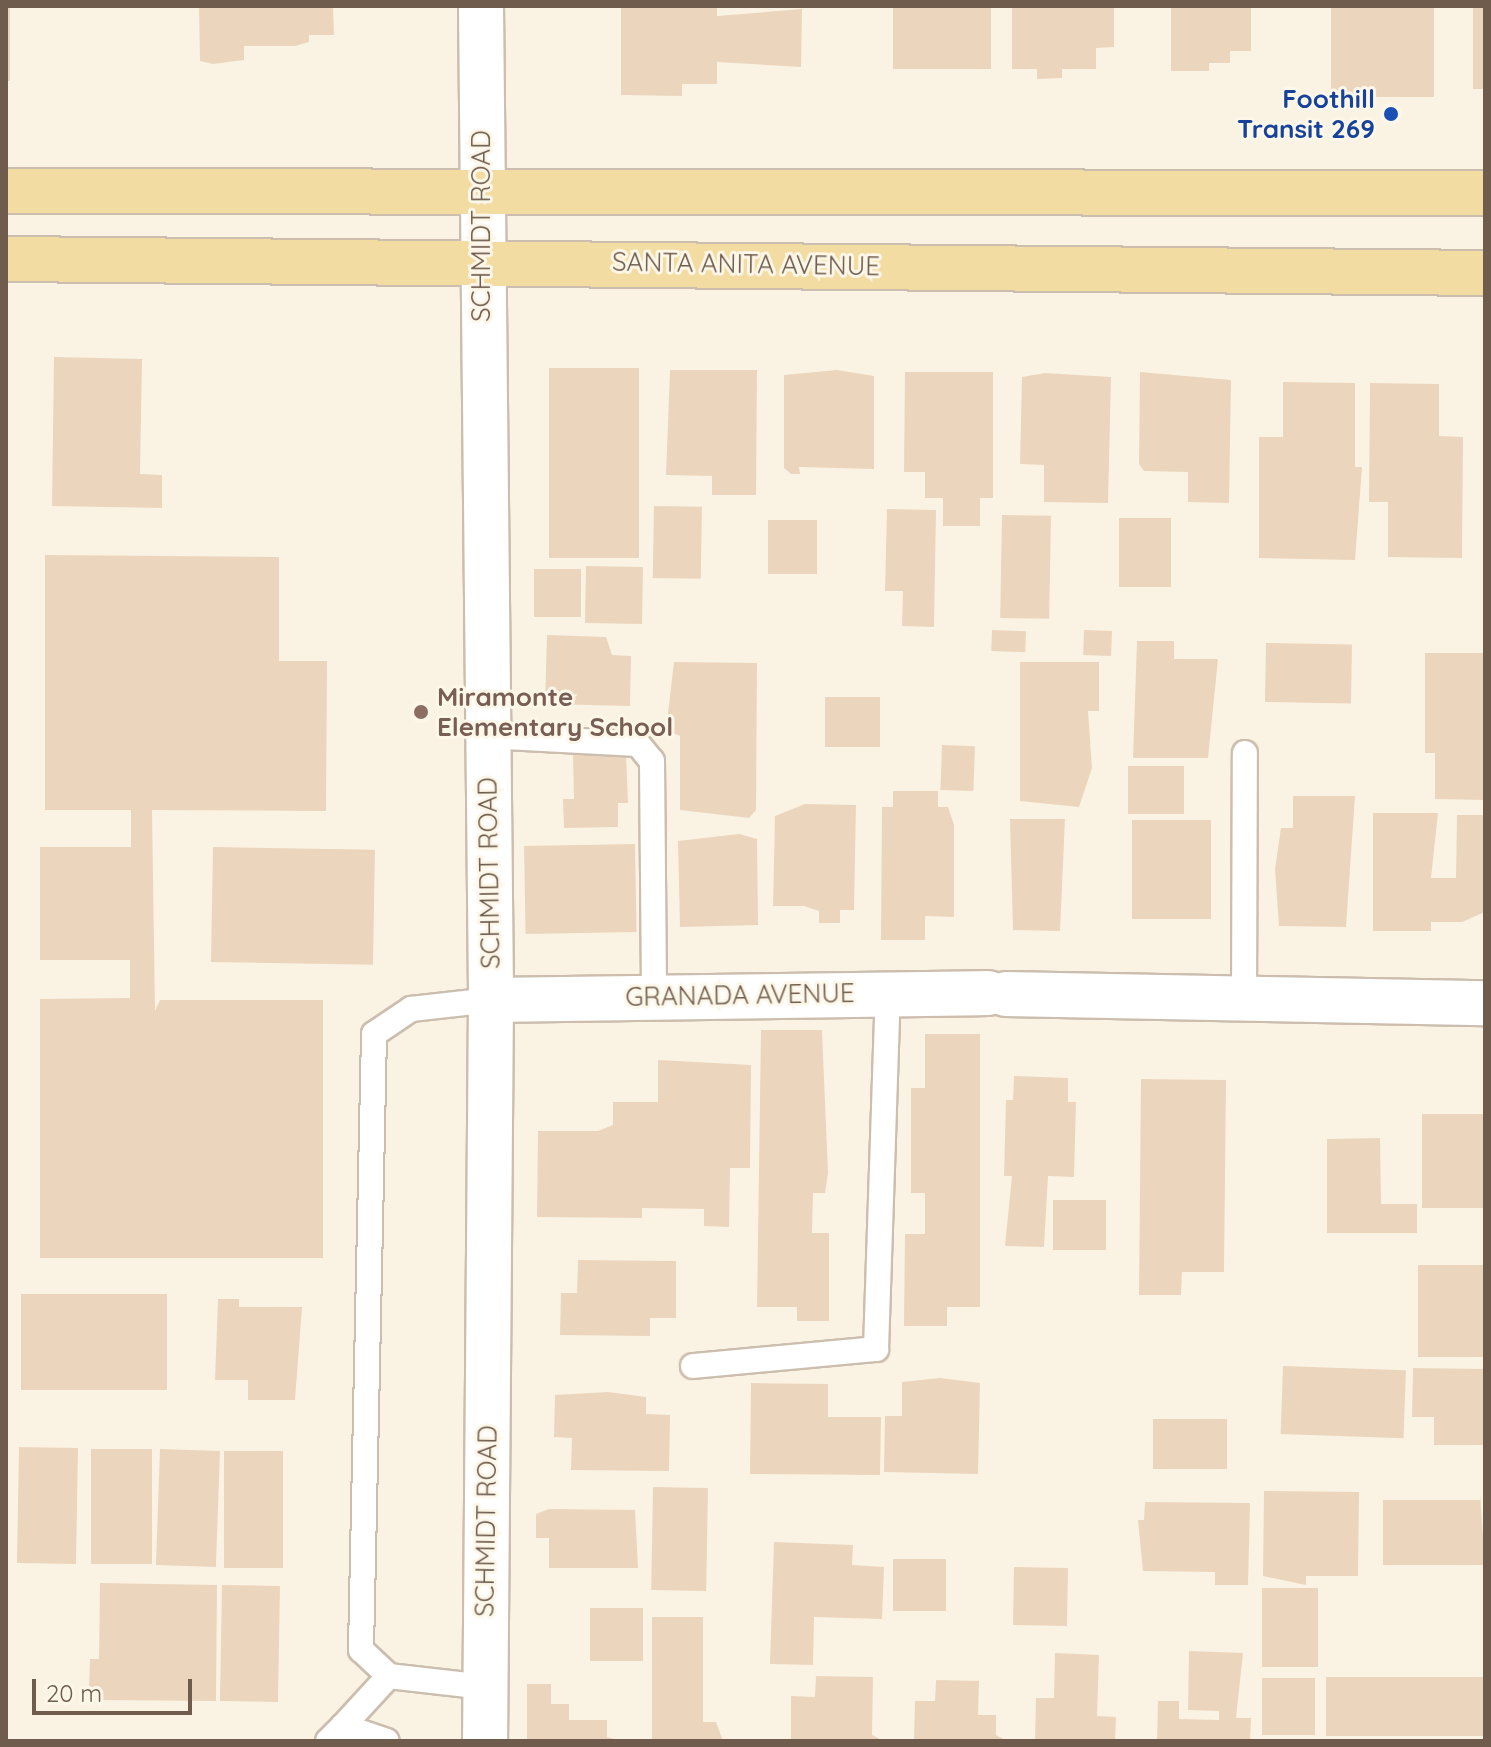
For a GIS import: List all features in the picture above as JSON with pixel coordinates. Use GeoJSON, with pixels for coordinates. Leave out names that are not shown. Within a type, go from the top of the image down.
{"type":"FeatureCollection","features":[{"type":"Feature","properties":{"kind":"main road"},"geometry":{"type":"LineString","coordinates":[[6,191],[1485,193]]}},
{"type":"Feature","properties":{"kind":"main road","name":"SANTA ANITA AVENUE"},"geometry":{"type":"LineString","coordinates":[[6,259],[479,261],[1485,273]]}},
{"type":"Feature","properties":{"kind":"street","name":"SCHMIDT ROAD"},"geometry":{"type":"LineString","coordinates":[[481,6],[478,190],[491,1000],[485,1741]]}},
{"type":"Feature","properties":{"kind":"street","name":"GRANADA AVENUE"},"geometry":{"type":"LineString","coordinates":[[491,1000],[888,992],[1485,1003]]}},
{"type":"Feature","properties":{"kind":"lane"},"geometry":{"type":"LineString","coordinates":[[486,736],[638,744],[652,761],[654,997]]}},
{"type":"Feature","properties":{"kind":"lane"},"geometry":{"type":"LineString","coordinates":[[1244,1000],[1245,753]]}},
{"type":"Feature","properties":{"kind":"lane"},"geometry":{"type":"LineString","coordinates":[[693,1366],[876,1349],[888,992]]}},
{"type":"Feature","properties":{"kind":"lane"},"geometry":{"type":"LineString","coordinates":[[485,1687],[389,1676],[361,1650],[374,1034],[411,1009],[491,1000]]}},
{"type":"Feature","properties":{"kind":"lane"},"geometry":{"type":"LineString","coordinates":[[335,1733],[389,1676]]}},
{"type":"Feature","properties":{"kind":"lane"},"geometry":{"type":"LineString","coordinates":[[335,1733],[387,1741]]}},
{"type":"Feature","properties":{"kind":"building"},"geometry":{"type":"Polygon","coordinates":[[[6,6],[10,6],[10,81],[6,81],[6,6]]]}},
{"type":"Feature","properties":{"kind":"building"},"geometry":{"type":"Polygon","coordinates":[[[199,6],[333,6],[334,35],[309,35],[309,42],[295,46],[244,46],[244,60],[213,64],[200,61],[199,6]]]}},
{"type":"Feature","properties":{"kind":"building"},"geometry":{"type":"Polygon","coordinates":[[[621,6],[717,6],[717,16],[802,9],[801,67],[717,62],[717,84],[682,84],[682,96],[621,95],[621,6]]]}},
{"type":"Feature","properties":{"kind":"building"},"geometry":{"type":"Polygon","coordinates":[[[893,6],[991,6],[991,69],[893,69],[893,6]]]}},
{"type":"Feature","properties":{"kind":"building"},"geometry":{"type":"Polygon","coordinates":[[[1012,6],[1114,6],[1114,47],[1096,48],[1096,69],[1062,69],[1062,78],[1037,79],[1037,69],[1012,69],[1012,6]]]}},
{"type":"Feature","properties":{"kind":"building"},"geometry":{"type":"Polygon","coordinates":[[[1171,6],[1251,6],[1251,51],[1230,51],[1230,63],[1209,63],[1209,71],[1171,71],[1171,6]]]}},
{"type":"Feature","properties":{"kind":"building"},"geometry":{"type":"Polygon","coordinates":[[[1473,6],[1485,6],[1485,89],[1473,89],[1473,6]]]}},
{"type":"Feature","properties":{"kind":"building"},"geometry":{"type":"Polygon","coordinates":[[[1331,7],[1434,7],[1434,97],[1331,97],[1331,7]]]}},
{"type":"Feature","properties":{"kind":"building"},"geometry":{"type":"Polygon","coordinates":[[[54,357],[142,359],[140,474],[162,475],[162,508],[52,506],[54,357]]]}},
{"type":"Feature","properties":{"kind":"building"},"geometry":{"type":"Polygon","coordinates":[[[549,368],[639,368],[639,558],[549,558],[549,368]]]}},
{"type":"Feature","properties":{"kind":"building"},"geometry":{"type":"Polygon","coordinates":[[[670,370],[757,370],[756,495],[712,495],[712,476],[666,475],[670,370]]]}},
{"type":"Feature","properties":{"kind":"building"},"geometry":{"type":"Polygon","coordinates":[[[837,370],[874,376],[874,469],[799,467],[800,474],[791,474],[784,468],[784,375],[837,370]]]}},
{"type":"Feature","properties":{"kind":"building"},"geometry":{"type":"Polygon","coordinates":[[[905,372],[993,372],[993,498],[980,498],[980,526],[943,526],[943,498],[925,498],[925,472],[904,472],[905,372]]]}},
{"type":"Feature","properties":{"kind":"building"},"geometry":{"type":"Polygon","coordinates":[[[1140,372],[1231,380],[1229,503],[1188,502],[1188,472],[1144,471],[1139,464],[1140,372]]]}},
{"type":"Feature","properties":{"kind":"building"},"geometry":{"type":"Polygon","coordinates":[[[1045,373],[1111,377],[1108,503],[1044,502],[1044,465],[1020,464],[1022,377],[1045,373]]]}},
{"type":"Feature","properties":{"kind":"building"},"geometry":{"type":"Polygon","coordinates":[[[1283,382],[1355,383],[1355,467],[1362,467],[1355,560],[1259,558],[1259,437],[1283,437],[1283,382]]]}},
{"type":"Feature","properties":{"kind":"building"},"geometry":{"type":"Polygon","coordinates":[[[1370,383],[1439,384],[1439,436],[1463,437],[1462,558],[1388,557],[1388,502],[1369,502],[1370,383]]]}},
{"type":"Feature","properties":{"kind":"building"},"geometry":{"type":"Polygon","coordinates":[[[654,506],[702,507],[701,579],[653,578],[654,506]]]}},
{"type":"Feature","properties":{"kind":"building"},"geometry":{"type":"Polygon","coordinates":[[[887,509],[936,510],[934,627],[902,626],[903,591],[885,591],[887,509]]]}},
{"type":"Feature","properties":{"kind":"building"},"geometry":{"type":"Polygon","coordinates":[[[1002,515],[1051,516],[1049,619],[1000,618],[1002,515]]]}},
{"type":"Feature","properties":{"kind":"building"},"geometry":{"type":"Polygon","coordinates":[[[1119,518],[1171,518],[1171,587],[1119,587],[1119,518]]]}},
{"type":"Feature","properties":{"kind":"building"},"geometry":{"type":"Polygon","coordinates":[[[768,520],[817,520],[817,574],[768,574],[768,520]]]}},
{"type":"Feature","properties":{"kind":"building"},"geometry":{"type":"Polygon","coordinates":[[[45,555],[279,557],[279,661],[327,661],[326,811],[152,810],[155,1011],[160,1000],[323,1000],[323,1258],[40,1258],[40,999],[130,998],[130,960],[40,960],[40,847],[131,847],[131,810],[45,810],[45,555]]]}},
{"type":"Feature","properties":{"kind":"building"},"geometry":{"type":"Polygon","coordinates":[[[586,566],[643,567],[642,624],[585,623],[586,566]]]}},
{"type":"Feature","properties":{"kind":"building"},"geometry":{"type":"Polygon","coordinates":[[[534,569],[581,569],[581,617],[534,617],[534,569]]]}},
{"type":"Feature","properties":{"kind":"building"},"geometry":{"type":"Polygon","coordinates":[[[992,630],[1026,631],[1025,652],[991,651],[992,630]]]}},
{"type":"Feature","properties":{"kind":"building"},"geometry":{"type":"Polygon","coordinates":[[[1084,630],[1112,631],[1111,656],[1083,655],[1084,630]]]}},
{"type":"Feature","properties":{"kind":"building"},"geometry":{"type":"Polygon","coordinates":[[[547,635],[606,637],[612,655],[631,656],[630,706],[545,704],[547,635]]]}},
{"type":"Feature","properties":{"kind":"building"},"geometry":{"type":"Polygon","coordinates":[[[1137,641],[1174,641],[1174,659],[1218,659],[1208,758],[1133,758],[1137,641]]]}},
{"type":"Feature","properties":{"kind":"building"},"geometry":{"type":"Polygon","coordinates":[[[1266,643],[1352,645],[1351,703],[1265,702],[1266,643]]]}},
{"type":"Feature","properties":{"kind":"building"},"geometry":{"type":"Polygon","coordinates":[[[1425,653],[1485,653],[1485,800],[1435,799],[1435,753],[1425,753],[1425,653]]]}},
{"type":"Feature","properties":{"kind":"building"},"geometry":{"type":"Polygon","coordinates":[[[674,662],[757,663],[756,810],[749,818],[680,810],[680,736],[666,730],[674,662]]]}},
{"type":"Feature","properties":{"kind":"building"},"geometry":{"type":"Polygon","coordinates":[[[1020,662],[1099,662],[1099,711],[1088,711],[1092,768],[1079,807],[1020,801],[1020,662]]]}},
{"type":"Feature","properties":{"kind":"building"},"geometry":{"type":"Polygon","coordinates":[[[825,697],[880,697],[880,747],[825,747],[825,697]]]}},
{"type":"Feature","properties":{"kind":"building"},"geometry":{"type":"Polygon","coordinates":[[[942,745],[975,746],[973,791],[940,790],[942,745]]]}},
{"type":"Feature","properties":{"kind":"building"},"geometry":{"type":"Polygon","coordinates":[[[626,753],[628,803],[618,803],[618,827],[564,828],[563,799],[574,799],[573,755],[626,753]]]}},
{"type":"Feature","properties":{"kind":"building"},"geometry":{"type":"Polygon","coordinates":[[[1128,766],[1184,766],[1184,814],[1128,814],[1128,766]]]}},
{"type":"Feature","properties":{"kind":"building"},"geometry":{"type":"Polygon","coordinates":[[[893,791],[938,791],[938,807],[948,807],[954,825],[954,917],[925,916],[925,940],[881,940],[882,807],[893,807],[893,791]]]}},
{"type":"Feature","properties":{"kind":"building"},"geometry":{"type":"Polygon","coordinates":[[[1293,796],[1355,796],[1346,927],[1279,926],[1275,869],[1281,828],[1293,828],[1293,796]]]}},
{"type":"Feature","properties":{"kind":"building"},"geometry":{"type":"Polygon","coordinates":[[[805,804],[856,805],[854,910],[840,910],[840,923],[819,923],[819,911],[804,906],[773,906],[775,816],[805,804]]]}},
{"type":"Feature","properties":{"kind":"building"},"geometry":{"type":"Polygon","coordinates":[[[1373,813],[1438,813],[1431,878],[1456,878],[1457,815],[1485,815],[1485,912],[1462,922],[1431,922],[1431,931],[1373,931],[1373,813]]]}},
{"type":"Feature","properties":{"kind":"building"},"geometry":{"type":"Polygon","coordinates":[[[1010,819],[1065,819],[1060,931],[1013,930],[1010,819]]]}},
{"type":"Feature","properties":{"kind":"building"},"geometry":{"type":"Polygon","coordinates":[[[1132,820],[1211,820],[1211,919],[1132,919],[1132,820]]]}},
{"type":"Feature","properties":{"kind":"building"},"geometry":{"type":"Polygon","coordinates":[[[739,834],[757,839],[758,925],[680,927],[678,841],[739,834]]]}},
{"type":"Feature","properties":{"kind":"building"},"geometry":{"type":"Polygon","coordinates":[[[635,844],[637,932],[526,934],[524,846],[635,844]]]}},
{"type":"Feature","properties":{"kind":"building"},"geometry":{"type":"Polygon","coordinates":[[[213,847],[375,850],[373,965],[211,962],[213,847]]]}},
{"type":"Feature","properties":{"kind":"building"},"geometry":{"type":"Polygon","coordinates":[[[761,1030],[822,1030],[828,1173],[825,1193],[813,1193],[812,1233],[829,1233],[829,1321],[797,1321],[797,1307],[757,1307],[761,1030]]]}},
{"type":"Feature","properties":{"kind":"building"},"geometry":{"type":"Polygon","coordinates":[[[925,1034],[980,1034],[980,1307],[947,1307],[947,1326],[904,1326],[905,1234],[925,1234],[925,1193],[911,1193],[911,1088],[925,1088],[925,1034]]]}},
{"type":"Feature","properties":{"kind":"building"},"geometry":{"type":"Polygon","coordinates":[[[658,1060],[751,1065],[750,1168],[730,1168],[729,1227],[704,1226],[704,1209],[642,1208],[642,1218],[537,1217],[538,1131],[598,1131],[613,1125],[613,1102],[658,1102],[658,1060]]]}},
{"type":"Feature","properties":{"kind":"building"},"geometry":{"type":"Polygon","coordinates":[[[1014,1076],[1068,1078],[1068,1102],[1076,1102],[1074,1177],[1048,1176],[1044,1247],[1005,1246],[1012,1176],[1004,1176],[1006,1100],[1013,1100],[1014,1076]]]}},
{"type":"Feature","properties":{"kind":"building"},"geometry":{"type":"Polygon","coordinates":[[[1141,1079],[1226,1080],[1224,1272],[1182,1272],[1181,1295],[1139,1295],[1141,1079]]]}},
{"type":"Feature","properties":{"kind":"building"},"geometry":{"type":"Polygon","coordinates":[[[1422,1114],[1485,1114],[1485,1208],[1422,1208],[1422,1114]]]}},
{"type":"Feature","properties":{"kind":"building"},"geometry":{"type":"Polygon","coordinates":[[[1380,1138],[1381,1204],[1417,1204],[1417,1233],[1327,1233],[1327,1139],[1380,1138]]]}},
{"type":"Feature","properties":{"kind":"building"},"geometry":{"type":"Polygon","coordinates":[[[1053,1200],[1106,1200],[1106,1250],[1053,1250],[1053,1200]]]}},
{"type":"Feature","properties":{"kind":"building"},"geometry":{"type":"Polygon","coordinates":[[[578,1260],[676,1261],[676,1318],[650,1318],[650,1336],[560,1335],[561,1293],[577,1293],[578,1260]]]}},
{"type":"Feature","properties":{"kind":"building"},"geometry":{"type":"Polygon","coordinates":[[[1418,1265],[1485,1265],[1485,1357],[1418,1357],[1418,1265]]]}},
{"type":"Feature","properties":{"kind":"building"},"geometry":{"type":"Polygon","coordinates":[[[21,1294],[167,1294],[167,1390],[21,1390],[21,1294]]]}},
{"type":"Feature","properties":{"kind":"building"},"geometry":{"type":"Polygon","coordinates":[[[218,1299],[239,1299],[239,1307],[302,1307],[295,1400],[248,1400],[248,1380],[215,1380],[218,1299]]]}},
{"type":"Feature","properties":{"kind":"building"},"geometry":{"type":"Polygon","coordinates":[[[1283,1366],[1406,1370],[1404,1438],[1281,1434],[1283,1366]]]}},
{"type":"Feature","properties":{"kind":"building"},"geometry":{"type":"Polygon","coordinates":[[[1413,1368],[1485,1369],[1485,1445],[1434,1445],[1434,1417],[1412,1417],[1413,1368]]]}},
{"type":"Feature","properties":{"kind":"building"},"geometry":{"type":"Polygon","coordinates":[[[940,1378],[980,1383],[978,1474],[884,1472],[885,1416],[902,1416],[902,1382],[940,1378]]]}},
{"type":"Feature","properties":{"kind":"building"},"geometry":{"type":"Polygon","coordinates":[[[751,1383],[828,1384],[828,1417],[881,1417],[880,1475],[750,1474],[751,1383]]]}},
{"type":"Feature","properties":{"kind":"building"},"geometry":{"type":"Polygon","coordinates":[[[608,1392],[646,1397],[646,1414],[670,1415],[669,1471],[571,1470],[572,1438],[554,1437],[555,1395],[608,1392]]]}},
{"type":"Feature","properties":{"kind":"building"},"geometry":{"type":"Polygon","coordinates":[[[1153,1419],[1227,1419],[1227,1469],[1153,1469],[1153,1419]]]}},
{"type":"Feature","properties":{"kind":"building"},"geometry":{"type":"Polygon","coordinates":[[[19,1447],[78,1448],[76,1564],[17,1563],[19,1447]]]}},
{"type":"Feature","properties":{"kind":"building"},"geometry":{"type":"Polygon","coordinates":[[[91,1449],[152,1449],[152,1564],[91,1564],[91,1449]]]}},
{"type":"Feature","properties":{"kind":"building"},"geometry":{"type":"Polygon","coordinates":[[[160,1449],[220,1451],[216,1567],[156,1565],[160,1449]]]}},
{"type":"Feature","properties":{"kind":"building"},"geometry":{"type":"Polygon","coordinates":[[[224,1451],[283,1451],[283,1568],[224,1568],[224,1451]]]}},
{"type":"Feature","properties":{"kind":"building"},"geometry":{"type":"Polygon","coordinates":[[[653,1487],[708,1488],[706,1591],[651,1590],[653,1487]]]}},
{"type":"Feature","properties":{"kind":"building"},"geometry":{"type":"Polygon","coordinates":[[[1264,1491],[1359,1492],[1358,1576],[1306,1576],[1306,1585],[1263,1576],[1264,1491]]]}},
{"type":"Feature","properties":{"kind":"building"},"geometry":{"type":"Polygon","coordinates":[[[1480,1494],[1485,1565],[1383,1565],[1383,1500],[1480,1500],[1480,1494]]]}},
{"type":"Feature","properties":{"kind":"building"},"geometry":{"type":"Polygon","coordinates":[[[1145,1502],[1250,1503],[1248,1585],[1215,1585],[1215,1572],[1143,1571],[1138,1520],[1144,1520],[1145,1502]]]}},
{"type":"Feature","properties":{"kind":"building"},"geometry":{"type":"Polygon","coordinates":[[[549,1509],[635,1510],[638,1568],[549,1568],[549,1538],[536,1538],[536,1514],[549,1509]]]}},
{"type":"Feature","properties":{"kind":"building"},"geometry":{"type":"Polygon","coordinates":[[[774,1542],[853,1545],[852,1565],[884,1567],[882,1619],[814,1617],[813,1665],[770,1664],[774,1542]]]}},
{"type":"Feature","properties":{"kind":"building"},"geometry":{"type":"Polygon","coordinates":[[[893,1559],[946,1559],[946,1611],[893,1611],[893,1559]]]}},
{"type":"Feature","properties":{"kind":"building"},"geometry":{"type":"Polygon","coordinates":[[[1014,1567],[1068,1568],[1067,1626],[1013,1625],[1014,1567]]]}},
{"type":"Feature","properties":{"kind":"building"},"geometry":{"type":"Polygon","coordinates":[[[100,1583],[217,1585],[216,1701],[99,1700],[99,1689],[89,1688],[90,1659],[99,1659],[100,1583]]]}},
{"type":"Feature","properties":{"kind":"building"},"geometry":{"type":"Polygon","coordinates":[[[222,1585],[280,1586],[278,1702],[220,1701],[222,1585]]]}},
{"type":"Feature","properties":{"kind":"building"},"geometry":{"type":"Polygon","coordinates":[[[1262,1588],[1318,1588],[1318,1667],[1262,1667],[1262,1588]]]}},
{"type":"Feature","properties":{"kind":"building"},"geometry":{"type":"Polygon","coordinates":[[[590,1608],[643,1608],[643,1661],[590,1661],[590,1608]]]}},
{"type":"Feature","properties":{"kind":"building"},"geometry":{"type":"Polygon","coordinates":[[[652,1617],[703,1617],[703,1722],[716,1722],[723,1741],[652,1741],[652,1617]]]}},
{"type":"Feature","properties":{"kind":"building"},"geometry":{"type":"Polygon","coordinates":[[[1189,1651],[1243,1653],[1236,1718],[1251,1718],[1250,1741],[1157,1741],[1158,1701],[1179,1701],[1179,1719],[1219,1720],[1219,1711],[1188,1710],[1189,1651]]]}},
{"type":"Feature","properties":{"kind":"building"},"geometry":{"type":"Polygon","coordinates":[[[1055,1653],[1099,1655],[1097,1716],[1116,1717],[1115,1741],[1035,1741],[1036,1698],[1054,1698],[1055,1653]]]}},
{"type":"Feature","properties":{"kind":"building"},"geometry":{"type":"Polygon","coordinates":[[[816,1676],[873,1677],[872,1735],[884,1741],[791,1741],[791,1696],[815,1697],[816,1676]]]}},
{"type":"Feature","properties":{"kind":"building"},"geometry":{"type":"Polygon","coordinates":[[[1326,1677],[1485,1677],[1485,1736],[1326,1736],[1326,1677]]]}},
{"type":"Feature","properties":{"kind":"building"},"geometry":{"type":"Polygon","coordinates":[[[1262,1678],[1315,1678],[1315,1735],[1262,1735],[1262,1678]]]}},
{"type":"Feature","properties":{"kind":"building"},"geometry":{"type":"Polygon","coordinates":[[[936,1680],[979,1681],[978,1715],[996,1715],[996,1735],[1007,1741],[914,1741],[915,1701],[935,1701],[936,1680]]]}},
{"type":"Feature","properties":{"kind":"building"},"geometry":{"type":"Polygon","coordinates":[[[527,1684],[551,1684],[551,1704],[569,1704],[569,1720],[607,1720],[607,1737],[622,1741],[527,1741],[527,1684]]]}},
{"type":"Feature","properties":{"kind":"place","name":"Foothill Transit 269"},"geometry":{"type":"Point","coordinates":[1391,114]}},
{"type":"Feature","properties":{"kind":"place","name":"Miramonte Elementary School"},"geometry":{"type":"Point","coordinates":[421,712]}}]}
